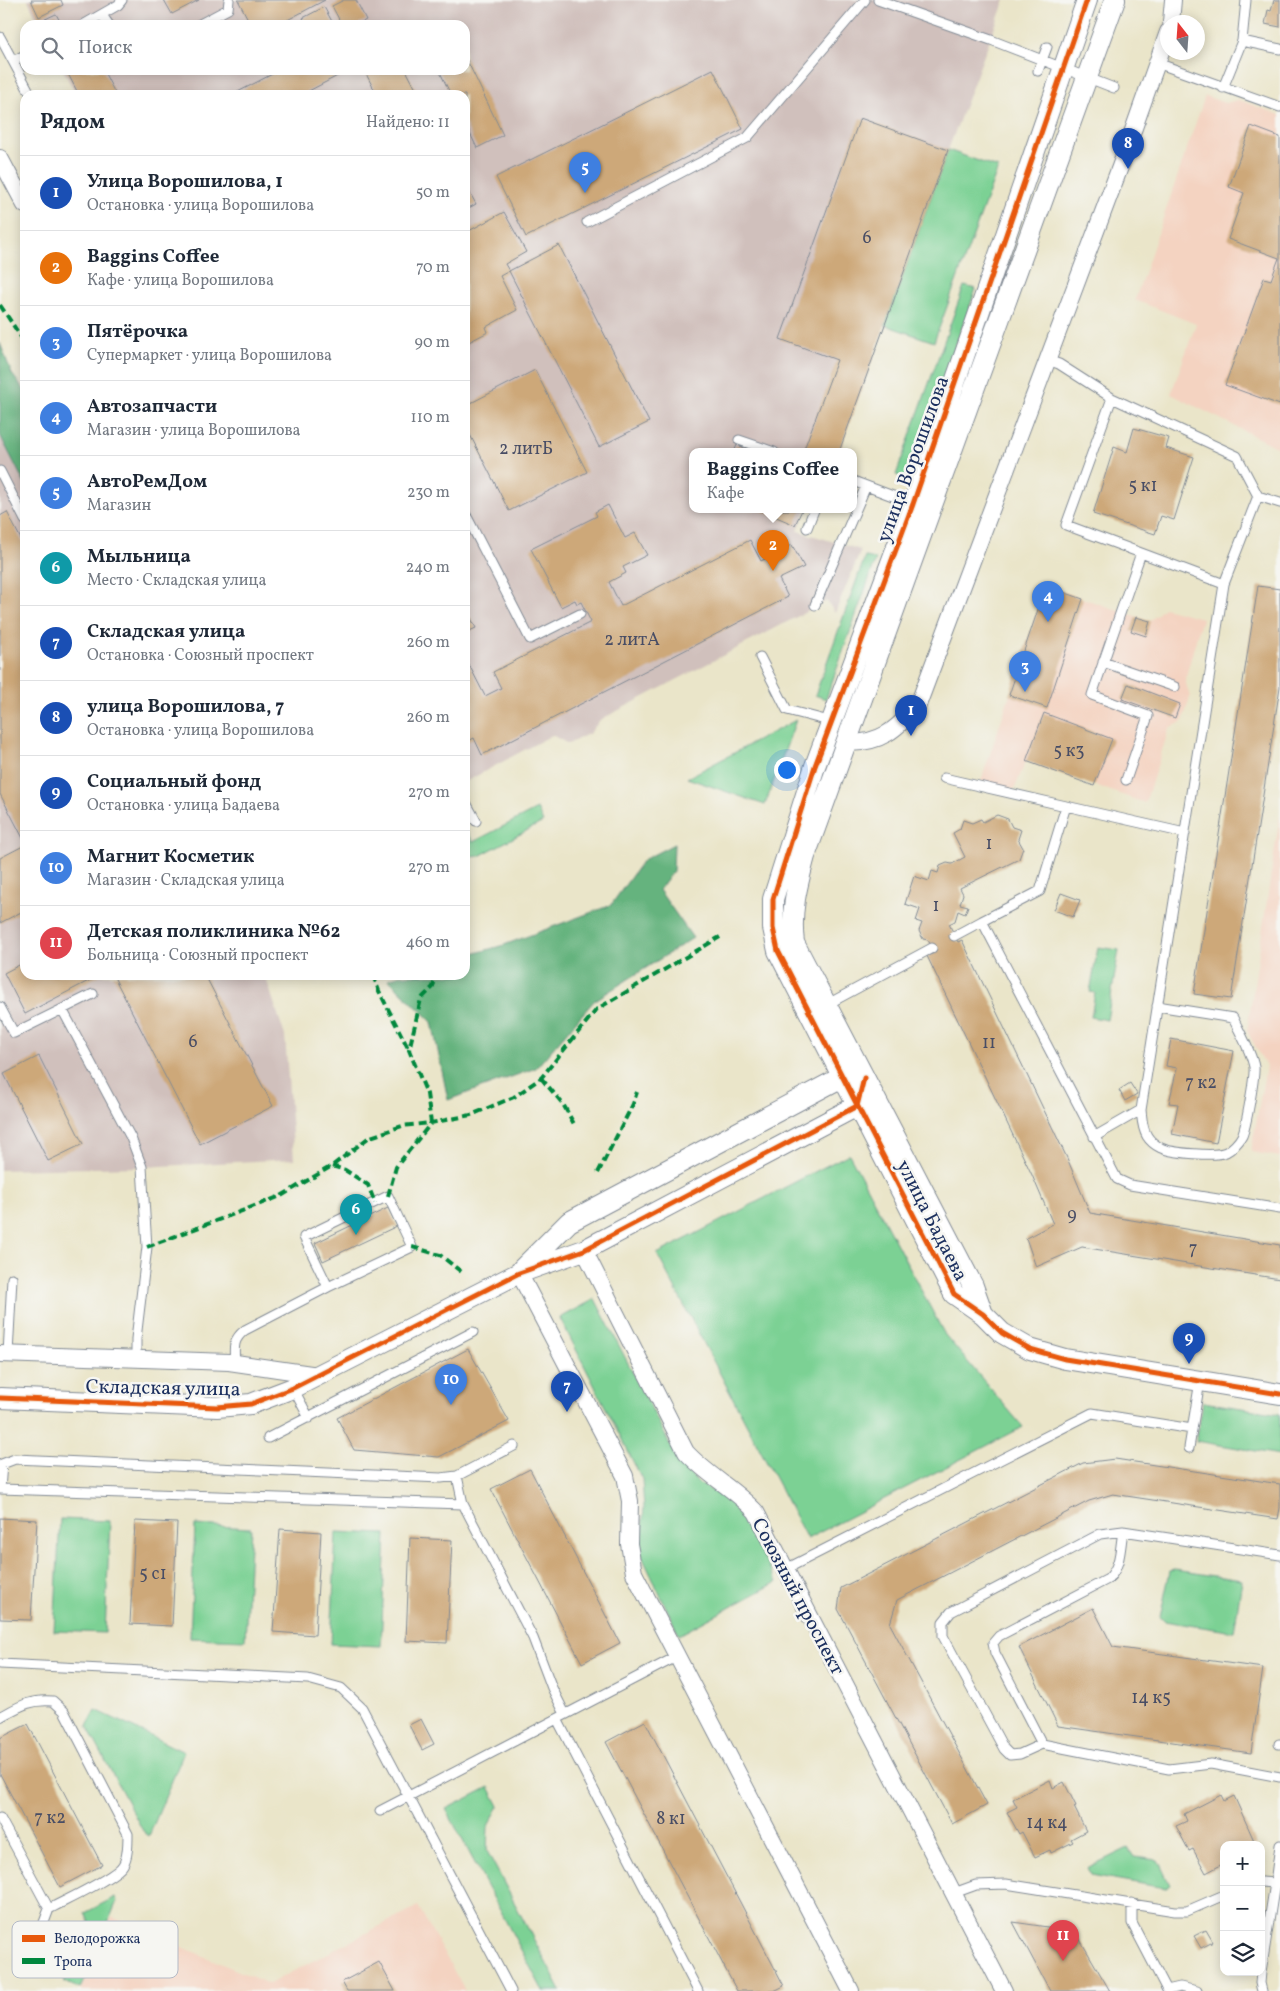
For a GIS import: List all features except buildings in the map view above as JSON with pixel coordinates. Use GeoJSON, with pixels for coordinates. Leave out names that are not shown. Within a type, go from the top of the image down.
{"type":"FeatureCollection","features":[{"type":"Feature","properties":{"kind":"street","name":"улица Ворошилова"},"geometry":{"type":"LineString","coordinates":[[922,507],[1087,0]]}},
{"type":"Feature","properties":{"kind":"street","name":"улица Ворошилова"},"geometry":{"type":"LineString","coordinates":[[783,928],[773,899],[838,734],[922,507],[1087,78],[1115,0]]}},
{"type":"Feature","properties":{"kind":"street"},"geometry":{"type":"LineString","coordinates":[[1172,15],[1173,0]]}},
{"type":"Feature","properties":{"kind":"street"},"geometry":{"type":"LineString","coordinates":[[838,734],[862,743],[881,738],[901,725],[918,704],[1120,167],[1160,55]]}},
{"type":"Feature","properties":{"kind":"street"},"geometry":{"type":"LineString","coordinates":[[0,158],[20,196]]}},
{"type":"Feature","properties":{"kind":"street","name":"улица Бадаева"},"geometry":{"type":"LineString","coordinates":[[783,928],[794,943],[973,1286],[983,1314]]}},
{"type":"Feature","properties":{"kind":"street","name":"улица Бадаева"},"geometry":{"type":"LineString","coordinates":[[783,928],[778,951],[954,1294],[983,1314],[1002,1333],[1030,1349],[1065,1359],[1280,1394]]}},
{"type":"Feature","properties":{"kind":"street","name":"Складская улица"},"geometry":{"type":"LineString","coordinates":[[519,1273],[569,1222],[842,1078],[864,1078]]}},
{"type":"Feature","properties":{"kind":"street"},"geometry":{"type":"LineString","coordinates":[[857,1106],[864,1078]]}},
{"type":"Feature","properties":{"kind":"street","name":"Складская улица"},"geometry":{"type":"LineString","coordinates":[[0,1398],[217,1407],[252,1404],[318,1376],[519,1273],[584,1250],[857,1106]]}},
{"type":"Feature","properties":{"kind":"street","name":"Союзный проспект"},"geometry":{"type":"LineString","coordinates":[[569,1222],[686,1452],[700,1468],[745,1500],[756,1512],[1004,1991]]}},
{"type":"Feature","properties":{"kind":"street"},"geometry":{"type":"LineString","coordinates":[[519,1273],[625,1476],[630,1501],[629,1544],[634,1573],[851,1991]]}},
{"type":"Feature","properties":{"kind":"street"},"geometry":{"type":"LineString","coordinates":[[4,1354],[235,1363],[318,1376]]}},
{"type":"Feature","properties":{"kind":"lane"},"geometry":{"type":"LineString","coordinates":[[92,20],[118,5],[122,0]]}},
{"type":"Feature","properties":{"kind":"lane"},"geometry":{"type":"LineString","coordinates":[[207,20],[228,9],[229,0]]}},
{"type":"Feature","properties":{"kind":"lane"},"geometry":{"type":"LineString","coordinates":[[587,222],[747,138],[865,0]]}},
{"type":"Feature","properties":{"kind":"lane"},"geometry":{"type":"LineString","coordinates":[[878,0],[1114,88]]}},
{"type":"Feature","properties":{"kind":"lane"},"geometry":{"type":"LineString","coordinates":[[1223,88],[1242,41],[1246,0]]}},
{"type":"Feature","properties":{"kind":"lane"},"geometry":{"type":"LineString","coordinates":[[102,15],[106,20]]}},
{"type":"Feature","properties":{"kind":"lane"},"geometry":{"type":"LineString","coordinates":[[0,37],[20,74]]}},
{"type":"Feature","properties":{"kind":"lane"},"geometry":{"type":"LineString","coordinates":[[1242,41],[1280,49]]}},
{"type":"Feature","properties":{"kind":"lane"},"geometry":{"type":"LineString","coordinates":[[1038,71],[1047,47]]}},
{"type":"Feature","properties":{"kind":"lane"},"geometry":{"type":"LineString","coordinates":[[13,61],[20,58]]}},
{"type":"Feature","properties":{"kind":"lane"},"geometry":{"type":"LineString","coordinates":[[1157,63],[1280,107]]}},
{"type":"Feature","properties":{"kind":"lane"},"geometry":{"type":"LineString","coordinates":[[20,75],[28,90]]}},
{"type":"Feature","properties":{"kind":"lane"},"geometry":{"type":"LineString","coordinates":[[1047,360],[1059,364],[1112,398],[1237,456],[1258,496],[1280,503]]}},
{"type":"Feature","properties":{"kind":"lane"},"geometry":{"type":"LineString","coordinates":[[1112,398],[1066,525],[1224,584]]}},
{"type":"Feature","properties":{"kind":"lane"},"geometry":{"type":"LineString","coordinates":[[739,440],[762,448]]}},
{"type":"Feature","properties":{"kind":"lane"},"geometry":{"type":"LineString","coordinates":[[0,471],[20,510]]}},
{"type":"Feature","properties":{"kind":"lane"},"geometry":{"type":"LineString","coordinates":[[857,483],[922,507]]}},
{"type":"Feature","properties":{"kind":"lane"},"geometry":{"type":"LineString","coordinates":[[857,507],[866,486]]}},
{"type":"Feature","properties":{"kind":"lane"},"geometry":{"type":"LineString","coordinates":[[1157,1006],[1233,1018],[1251,1058],[1254,1078],[1242,1135],[1236,1145],[1226,1152],[1213,1155],[1164,1149],[1154,1144],[1146,1135],[1142,1124],[1141,1110],[1157,1006],[1186,833],[1224,584],[1258,496]]}},
{"type":"Feature","properties":{"kind":"lane"},"geometry":{"type":"LineString","coordinates":[[808,528],[813,513]]}},
{"type":"Feature","properties":{"kind":"lane"},"geometry":{"type":"LineString","coordinates":[[815,605],[854,513]]}},
{"type":"Feature","properties":{"kind":"lane"},"geometry":{"type":"LineString","coordinates":[[470,523],[530,639],[580,614]]}},
{"type":"Feature","properties":{"kind":"lane"},"geometry":{"type":"LineString","coordinates":[[1126,780],[1148,716],[1092,695],[1141,553]]}},
{"type":"Feature","properties":{"kind":"lane"},"geometry":{"type":"LineString","coordinates":[[760,657],[787,710],[838,734]]}},
{"type":"Feature","properties":{"kind":"lane"},"geometry":{"type":"LineString","coordinates":[[1103,662],[1175,687]]}},
{"type":"Feature","properties":{"kind":"lane"},"geometry":{"type":"LineString","coordinates":[[944,778],[1186,833]]}},
{"type":"Feature","properties":{"kind":"lane"},"geometry":{"type":"LineString","coordinates":[[954,936],[1040,891],[1066,806]]}},
{"type":"Feature","properties":{"kind":"lane"},"geometry":{"type":"LineString","coordinates":[[470,810],[476,821]]}},
{"type":"Feature","properties":{"kind":"lane"},"geometry":{"type":"LineString","coordinates":[[982,921],[1117,1179],[1130,1185],[1280,1209]]}},
{"type":"Feature","properties":{"kind":"lane"},"geometry":{"type":"LineString","coordinates":[[826,1005],[932,948]]}},
{"type":"Feature","properties":{"kind":"lane"},"geometry":{"type":"LineString","coordinates":[[0,1007],[14,1033],[93,994]]}},
{"type":"Feature","properties":{"kind":"lane"},"geometry":{"type":"LineString","coordinates":[[62,1009],[131,1138],[142,1167],[147,1247],[136,1339],[136,1358]]}},
{"type":"Feature","properties":{"kind":"lane"},"geometry":{"type":"LineString","coordinates":[[1094,1137],[1141,1110]]}},
{"type":"Feature","properties":{"kind":"lane"},"geometry":{"type":"LineString","coordinates":[[235,1363],[234,1344],[238,1335],[245,1330],[328,1287],[412,1247],[388,1196],[304,1237],[328,1287]]}},
{"type":"Feature","properties":{"kind":"lane"},"geometry":{"type":"LineString","coordinates":[[4,1354],[12,1278]]}},
{"type":"Feature","properties":{"kind":"lane"},"geometry":{"type":"LineString","coordinates":[[268,1438],[473,1332]]}},
{"type":"Feature","properties":{"kind":"lane"},"geometry":{"type":"LineString","coordinates":[[1189,1448],[1200,1381]]}},
{"type":"Feature","properties":{"kind":"lane"},"geometry":{"type":"LineString","coordinates":[[293,1388],[309,1418]]}},
{"type":"Feature","properties":{"kind":"lane"},"geometry":{"type":"LineString","coordinates":[[786,1569],[1092,1413],[1192,1429]]}},
{"type":"Feature","properties":{"kind":"lane"},"geometry":{"type":"LineString","coordinates":[[463,1504],[0,1489],[2,1464],[15,1459],[431,1477],[457,1476],[514,1446]]}},
{"type":"Feature","properties":{"kind":"lane"},"geometry":{"type":"LineString","coordinates":[[457,1476],[463,1504],[533,1638],[561,1717],[698,1991]]}},
{"type":"Feature","properties":{"kind":"lane"},"geometry":{"type":"LineString","coordinates":[[1275,1776],[1211,1764],[1169,1768],[1042,1744],[1020,1754],[1010,1754],[1004,1749],[943,1636],[943,1622],[950,1612],[1100,1534],[1123,1531],[1280,1555]]}},
{"type":"Feature","properties":{"kind":"lane"},"geometry":{"type":"LineString","coordinates":[[1042,1744],[995,1653],[993,1643],[999,1636],[1108,1579],[1115,1573],[1123,1531]]}},
{"type":"Feature","properties":{"kind":"lane"},"geometry":{"type":"LineString","coordinates":[[380,1811],[678,1656]]}},
{"type":"Feature","properties":{"kind":"lane"},"geometry":{"type":"LineString","coordinates":[[0,1664],[308,1679],[341,1688],[362,1708],[410,1795],[512,1991]]}},
{"type":"Feature","properties":{"kind":"lane"},"geometry":{"type":"LineString","coordinates":[[0,1717],[25,1703],[38,1699],[53,1700],[64,1712],[128,1834],[128,1849],[123,1866],[106,1878],[49,1909],[45,1921]]}},
{"type":"Feature","properties":{"kind":"lane"},"geometry":{"type":"LineString","coordinates":[[0,1818],[49,1909]]}},
{"type":"Feature","properties":{"kind":"lane"},"geometry":{"type":"LineString","coordinates":[[1265,1947],[1280,1845]]}},
{"type":"Feature","properties":{"kind":"lane"},"geometry":{"type":"LineString","coordinates":[[1265,1882],[1275,1883]]}},
{"type":"Feature","properties":{"kind":"lane"},"geometry":{"type":"LineString","coordinates":[[954,1893],[976,1885],[1006,1884],[1175,1911],[1187,1911],[1220,1897]]}},
{"type":"Feature","properties":{"kind":"lane"},"geometry":{"type":"LineString","coordinates":[[1132,1903],[1132,1923],[1167,1990],[1180,1987],[1197,1991]]}},
{"type":"Feature","properties":{"kind":"lane"},"geometry":{"type":"LineString","coordinates":[[1261,1976],[1262,1991]]}},
{"type":"Feature","properties":{"kind":"shaded area"},"geometry":{"type":"Polygon","coordinates":[[[28,0],[1005,0],[948,150],[840,448],[689,448],[689,513],[805,513],[798,531],[861,550],[835,613],[827,601],[600,720],[590,733],[568,744],[552,735],[470,779],[470,90],[73,90],[66,75],[470,75],[470,20],[38,20],[28,0]]]}},
{"type":"Feature","properties":{"kind":"shaded area"},"geometry":{"type":"Polygon","coordinates":[[[1205,96],[1225,103],[1239,100],[1280,115],[1280,449],[1171,394],[1196,324],[1135,300],[1205,96]]]}},
{"type":"Feature","properties":{"kind":"shaded area"},"geometry":{"type":"Polygon","coordinates":[[[0,414],[20,456],[20,980],[267,980],[285,1036],[294,1159],[142,1167],[0,1170],[0,414]]]}},
{"type":"Feature","properties":{"kind":"shaded area"},"geometry":{"type":"Polygon","coordinates":[[[1046,586],[1150,621],[1164,608],[1202,618],[1185,680],[1190,697],[1183,721],[1169,729],[1145,803],[1026,761],[1014,790],[981,781],[1046,586]]]}},
{"type":"Feature","properties":{"kind":"shaded area"},"geometry":{"type":"Polygon","coordinates":[[[1280,815],[1280,1157],[1251,1152],[1266,1066],[1247,1031],[1280,815]]]}},
{"type":"Feature","properties":{"kind":"shaded area"},"geometry":{"type":"Polygon","coordinates":[[[418,1906],[465,1991],[80,1991],[86,1978],[178,1978],[178,1945],[269,1984],[418,1906]]]}},
{"type":"Feature","properties":{"kind":"shaded area"},"geometry":{"type":"Polygon","coordinates":[[[112,1917],[121,1921],[110,1921],[112,1917]]]}},
{"type":"Feature","properties":{"kind":"green space"},"geometry":{"type":"Polygon","coordinates":[[[948,150],[998,168],[934,342],[885,325],[948,150]]]}},
{"type":"Feature","properties":{"kind":"green space"},"geometry":{"type":"Polygon","coordinates":[[[964,286],[976,289],[907,479],[896,475],[964,286]]]}},
{"type":"Feature","properties":{"kind":"green space"},"geometry":{"type":"Polygon","coordinates":[[[0,343],[12,374],[20,384],[20,474],[0,435],[0,343]]]}},
{"type":"Feature","properties":{"kind":"green space"},"geometry":{"type":"Polygon","coordinates":[[[865,557],[876,559],[826,699],[815,695],[865,557]]]}},
{"type":"Feature","properties":{"kind":"green space"},"geometry":{"type":"Polygon","coordinates":[[[796,720],[765,805],[687,778],[796,720]]]}},
{"type":"Feature","properties":{"kind":"green space"},"geometry":{"type":"Polygon","coordinates":[[[537,809],[543,822],[479,856],[470,856],[470,836],[473,842],[537,809]]]}},
{"type":"Feature","properties":{"kind":"green space"},"geometry":{"type":"Polygon","coordinates":[[[674,844],[673,871],[659,890],[693,938],[594,1001],[536,1068],[448,1100],[432,1022],[389,980],[470,980],[470,955],[504,945],[611,905],[643,860],[674,844]]]}},
{"type":"Feature","properties":{"kind":"green space"},"geometry":{"type":"Polygon","coordinates":[[[1098,947],[1119,950],[1107,1020],[1091,1017],[1095,993],[1090,992],[1098,947]]]}},
{"type":"Feature","properties":{"kind":"green space"},"geometry":{"type":"Polygon","coordinates":[[[849,1154],[945,1335],[1023,1427],[807,1539],[657,1254],[849,1154]]]}},
{"type":"Feature","properties":{"kind":"green space"},"geometry":{"type":"Polygon","coordinates":[[[595,1299],[678,1460],[698,1483],[732,1501],[777,1582],[679,1635],[640,1552],[644,1508],[642,1479],[560,1318],[595,1299]]]}},
{"type":"Feature","properties":{"kind":"green space"},"geometry":{"type":"Polygon","coordinates":[[[1203,1402],[1280,1414],[1280,1455],[1196,1441],[1203,1402]]]}},
{"type":"Feature","properties":{"kind":"green space"},"geometry":{"type":"Polygon","coordinates":[[[60,1519],[110,1521],[105,1633],[54,1631],[60,1519]]]}},
{"type":"Feature","properties":{"kind":"green space"},"geometry":{"type":"Polygon","coordinates":[[[195,1525],[251,1528],[245,1640],[190,1638],[195,1525]]]}},
{"type":"Feature","properties":{"kind":"green space"},"geometry":{"type":"Polygon","coordinates":[[[336,1532],[386,1534],[381,1646],[331,1644],[336,1532]]]}},
{"type":"Feature","properties":{"kind":"green space"},"geometry":{"type":"Polygon","coordinates":[[[1170,1571],[1242,1580],[1234,1632],[1164,1621],[1160,1617],[1170,1571]]]}},
{"type":"Feature","properties":{"kind":"green space"},"geometry":{"type":"Polygon","coordinates":[[[96,1710],[184,1752],[149,1836],[143,1831],[87,1726],[96,1710]]]}},
{"type":"Feature","properties":{"kind":"green space"},"geometry":{"type":"Polygon","coordinates":[[[489,1787],[499,1806],[488,1826],[487,1851],[561,1991],[543,1991],[446,1809],[489,1787]]]}},
{"type":"Feature","properties":{"kind":"green space"},"geometry":{"type":"Polygon","coordinates":[[[1128,1848],[1134,1857],[1158,1860],[1170,1885],[1165,1888],[1091,1875],[1087,1868],[1128,1848]]]}},
{"type":"Feature","properties":{"kind":"green space"},"geometry":{"type":"Polygon","coordinates":[[[115,1897],[117,1901],[109,1921],[89,1921],[85,1913],[115,1897]]]}},
{"type":"Feature","properties":{"kind":"green space"},"geometry":{"type":"Polygon","coordinates":[[[64,1978],[85,1978],[80,1989],[63,1981],[64,1978]]]}},
{"type":"Feature","properties":{"kind":"marked path"},"geometry":{"type":"LineString","coordinates":[[0,305],[20,335]]}},
{"type":"Feature","properties":{"kind":"marked path"},"geometry":{"type":"LineString","coordinates":[[388,1196],[396,1167],[431,1123],[471,1115],[514,1097],[541,1078],[597,1009],[720,937]]}},
{"type":"Feature","properties":{"kind":"marked path"},"geometry":{"type":"LineString","coordinates":[[375,980],[409,1050]]}},
{"type":"Feature","properties":{"kind":"marked path"},"geometry":{"type":"LineString","coordinates":[[147,1247],[281,1196],[332,1166],[368,1138],[402,1126],[431,1123],[427,1094],[409,1050],[421,999],[433,987],[435,980]]}},
{"type":"Feature","properties":{"kind":"marked path"},"geometry":{"type":"LineString","coordinates":[[541,1078],[563,1104],[574,1124]]}},
{"type":"Feature","properties":{"kind":"marked path"},"geometry":{"type":"LineString","coordinates":[[598,1173],[633,1104],[637,1092]]}},
{"type":"Feature","properties":{"kind":"marked path"},"geometry":{"type":"LineString","coordinates":[[332,1166],[345,1170],[368,1185],[375,1203]]}},
{"type":"Feature","properties":{"kind":"marked path"},"geometry":{"type":"LineString","coordinates":[[412,1247],[440,1255],[464,1274]]}},
{"type":"Feature","properties":{"kind":"cycle path"},"geometry":{"type":"LineString","coordinates":[[1087,0],[913,504],[815,766],[773,899],[773,928],[778,951],[954,1294],[983,1314],[1002,1333],[1030,1349],[1065,1359],[1280,1394]]}},
{"type":"Feature","properties":{"kind":"cycle path"},"geometry":{"type":"LineString","coordinates":[[0,1398],[217,1407],[251,1404],[293,1388],[519,1273],[584,1250],[857,1106],[864,1078]]}},
{"type":"Feature","properties":{"kind":"place","name":"улица Ворошилова, 7"},"geometry":{"type":"Point","coordinates":[1128,169]}},
{"type":"Feature","properties":{"kind":"place","name":"АвтоРемДом"},"geometry":{"type":"Point","coordinates":[585,193]}},
{"type":"Feature","properties":{"kind":"place","name":"Baggins Coffee"},"geometry":{"type":"Point","coordinates":[773,571]}},
{"type":"Feature","properties":{"kind":"place","name":"Автозапчасти"},"geometry":{"type":"Point","coordinates":[1048,622]}},
{"type":"Feature","properties":{"kind":"place","name":"Пятёрочка"},"geometry":{"type":"Point","coordinates":[1025,692]}},
{"type":"Feature","properties":{"kind":"place","name":"Улица Ворошилова, 1"},"geometry":{"type":"Point","coordinates":[911,736]}},
{"type":"Feature","properties":{"kind":"place","name":"Мыльница"},"geometry":{"type":"Point","coordinates":[356,1235]}},
{"type":"Feature","properties":{"kind":"place","name":"Социальный фонд"},"geometry":{"type":"Point","coordinates":[1189,1364]}},
{"type":"Feature","properties":{"kind":"place","name":"Магнит Косметик"},"geometry":{"type":"Point","coordinates":[451,1405]}},
{"type":"Feature","properties":{"kind":"place","name":"Складская улица"},"geometry":{"type":"Point","coordinates":[567,1412]}},
{"type":"Feature","properties":{"kind":"place","name":"Детская поликлиника №62"},"geometry":{"type":"Point","coordinates":[1063,1961]}}]}
